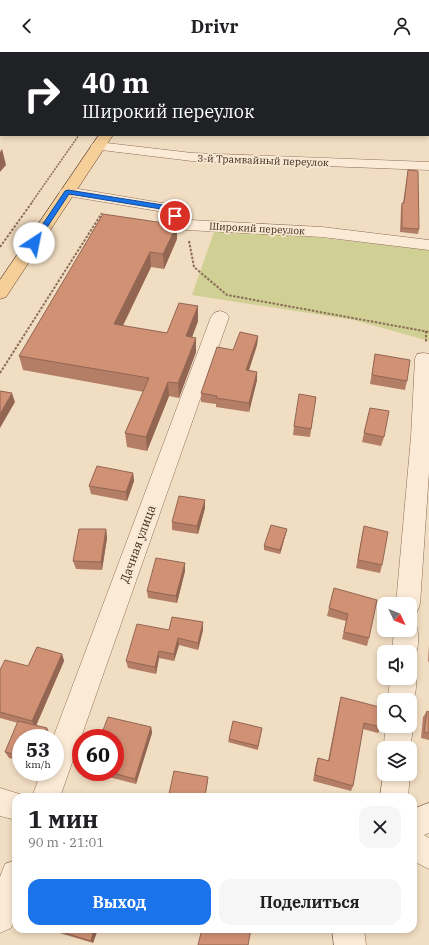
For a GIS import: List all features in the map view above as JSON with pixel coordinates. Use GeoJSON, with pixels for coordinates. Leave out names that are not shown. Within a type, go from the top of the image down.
{"type":"FeatureCollection","features":[{"type":"Feature","properties":{"kind":"main road"},"geometry":{"type":"LineString","coordinates":[[0,293],[102,140]]}},
{"type":"Feature","properties":{"kind":"street","name":"3-й Трамвайный переулок"},"geometry":{"type":"LineString","coordinates":[[102,140],[192,157],[429,166]]}},
{"type":"Feature","properties":{"kind":"street"},"geometry":{"type":"LineString","coordinates":[[68,192],[163,207],[186,225]]}},
{"type":"Feature","properties":{"kind":"street","name":"Широкий переулок"},"geometry":{"type":"LineString","coordinates":[[186,225],[322,232],[429,245]]}},
{"type":"Feature","properties":{"kind":"street","name":"Дачная улица"},"geometry":{"type":"LineString","coordinates":[[64,747],[220,318]]}},
{"type":"Feature","properties":{"kind":"street"},"geometry":{"type":"LineString","coordinates":[[409,597],[421,437],[424,359]]}},
{"type":"Feature","properties":{"kind":"street","name":"Дачная улица"},"geometry":{"type":"LineString","coordinates":[[47,793],[52,781]]}},
{"type":"Feature","properties":{"kind":"street"},"geometry":{"type":"LineString","coordinates":[[394,793],[395,781]]}},
{"type":"Feature","properties":{"kind":"street"},"geometry":{"type":"LineString","coordinates":[[0,802],[12,805]]}},
{"type":"Feature","properties":{"kind":"street"},"geometry":{"type":"LineString","coordinates":[[417,822],[429,818]]}},
{"type":"Feature","properties":{"kind":"street"},"geometry":{"type":"LineString","coordinates":[[417,846],[429,854]]}},
{"type":"Feature","properties":{"kind":"street"},"geometry":{"type":"LineString","coordinates":[[0,917],[12,886]]}},
{"type":"Feature","properties":{"kind":"street"},"geometry":{"type":"LineString","coordinates":[[348,933],[350,945]]}},
{"type":"Feature","properties":{"kind":"path"},"geometry":{"type":"LineString","coordinates":[[0,247],[78,136]]}},
{"type":"Feature","properties":{"kind":"path"},"geometry":{"type":"LineString","coordinates":[[0,373],[47,301],[101,213],[108,214]]}},
{"type":"Feature","properties":{"kind":"path"},"geometry":{"type":"LineString","coordinates":[[186,225],[194,267],[228,295],[429,332]]}},
{"type":"Feature","properties":{"kind":"green space"},"geometry":{"type":"Polygon","coordinates":[[[216,226],[429,250],[429,341],[354,320],[192,295],[216,226]]]}},
{"type":"Feature","properties":{"kind":"building"},"geometry":{"type":"Polygon","coordinates":[[[408,170],[418,171],[419,229],[402,228],[402,203],[404,203],[408,170]]]}},
{"type":"Feature","properties":{"kind":"building"},"geometry":{"type":"Polygon","coordinates":[[[103,214],[177,225],[163,254],[150,252],[114,324],[167,333],[179,303],[198,306],[186,336],[196,338],[178,383],[168,382],[146,437],[125,433],[149,378],[19,356],[103,214]]]}},
{"type":"Feature","properties":{"kind":"building"},"geometry":{"type":"Polygon","coordinates":[[[240,332],[258,336],[246,370],[257,372],[249,403],[216,398],[217,396],[201,393],[217,347],[233,350],[240,332]]]}},
{"type":"Feature","properties":{"kind":"building"},"geometry":{"type":"Polygon","coordinates":[[[375,354],[410,360],[407,381],[372,375],[375,354]]]}},
{"type":"Feature","properties":{"kind":"building"},"geometry":{"type":"Polygon","coordinates":[[[0,391],[12,393],[0,414],[0,391]]]}},
{"type":"Feature","properties":{"kind":"building"},"geometry":{"type":"Polygon","coordinates":[[[299,394],[316,397],[311,429],[294,426],[299,394]]]}},
{"type":"Feature","properties":{"kind":"building"},"geometry":{"type":"Polygon","coordinates":[[[370,408],[389,411],[384,437],[364,433],[370,408]]]}},
{"type":"Feature","properties":{"kind":"building"},"geometry":{"type":"Polygon","coordinates":[[[97,466],[133,473],[126,492],[89,486],[97,466]]]}},
{"type":"Feature","properties":{"kind":"building"},"geometry":{"type":"Polygon","coordinates":[[[179,496],[205,500],[197,526],[172,522],[179,496]]]}},
{"type":"Feature","properties":{"kind":"building"},"geometry":{"type":"Polygon","coordinates":[[[271,525],[287,529],[280,550],[264,546],[271,525]]]}},
{"type":"Feature","properties":{"kind":"building"},"geometry":{"type":"Polygon","coordinates":[[[364,526],[388,532],[382,565],[358,560],[364,526]]]}},
{"type":"Feature","properties":{"kind":"building"},"geometry":{"type":"Polygon","coordinates":[[[79,529],[106,529],[101,562],[73,561],[79,529]]]}},
{"type":"Feature","properties":{"kind":"building"},"geometry":{"type":"Polygon","coordinates":[[[156,558],[185,563],[176,596],[147,591],[156,558]]]}},
{"type":"Feature","properties":{"kind":"building"},"geometry":{"type":"Polygon","coordinates":[[[334,588],[377,600],[369,638],[344,632],[348,614],[329,608],[334,588]]]}},
{"type":"Feature","properties":{"kind":"building"},"geometry":{"type":"Polygon","coordinates":[[[172,617],[203,622],[198,643],[178,638],[174,654],[159,651],[155,667],[126,661],[137,624],[169,630],[172,617]]]}},
{"type":"Feature","properties":{"kind":"building"},"geometry":{"type":"Polygon","coordinates":[[[37,647],[62,654],[32,721],[0,712],[0,670],[5,660],[28,666],[37,647]]]}},
{"type":"Feature","properties":{"kind":"building"},"geometry":{"type":"Polygon","coordinates":[[[341,697],[377,706],[377,726],[364,723],[353,786],[315,775],[318,758],[329,761],[341,697]]]}},
{"type":"Feature","properties":{"kind":"building"},"geometry":{"type":"Polygon","coordinates":[[[427,711],[429,712],[429,733],[424,732],[427,711]]]}},
{"type":"Feature","properties":{"kind":"building"},"geometry":{"type":"Polygon","coordinates":[[[108,717],[151,727],[135,779],[124,776],[124,729],[103,729],[108,717]]]}},
{"type":"Feature","properties":{"kind":"building"},"geometry":{"type":"Polygon","coordinates":[[[18,721],[47,728],[47,729],[15,729],[18,721]]]}},
{"type":"Feature","properties":{"kind":"building"},"geometry":{"type":"Polygon","coordinates":[[[233,721],[262,728],[258,746],[229,739],[233,721]]]}},
{"type":"Feature","properties":{"kind":"building"},"geometry":{"type":"Polygon","coordinates":[[[12,735],[12,754],[5,752],[12,735]]]}},
{"type":"Feature","properties":{"kind":"building"},"geometry":{"type":"Polygon","coordinates":[[[174,771],[208,777],[206,793],[169,793],[174,771]]]}},
{"type":"Feature","properties":{"kind":"building"},"geometry":{"type":"Polygon","coordinates":[[[65,933],[93,933],[91,941],[65,933]]]}},
{"type":"Feature","properties":{"kind":"building"},"geometry":{"type":"Polygon","coordinates":[[[201,933],[250,933],[248,945],[198,945],[201,933]]]}},
{"type":"Feature","properties":{"kind":"route"},"geometry":{"type":"LineString","coordinates":[[34,243],[68,192],[163,207],[175,216]]}}]}
